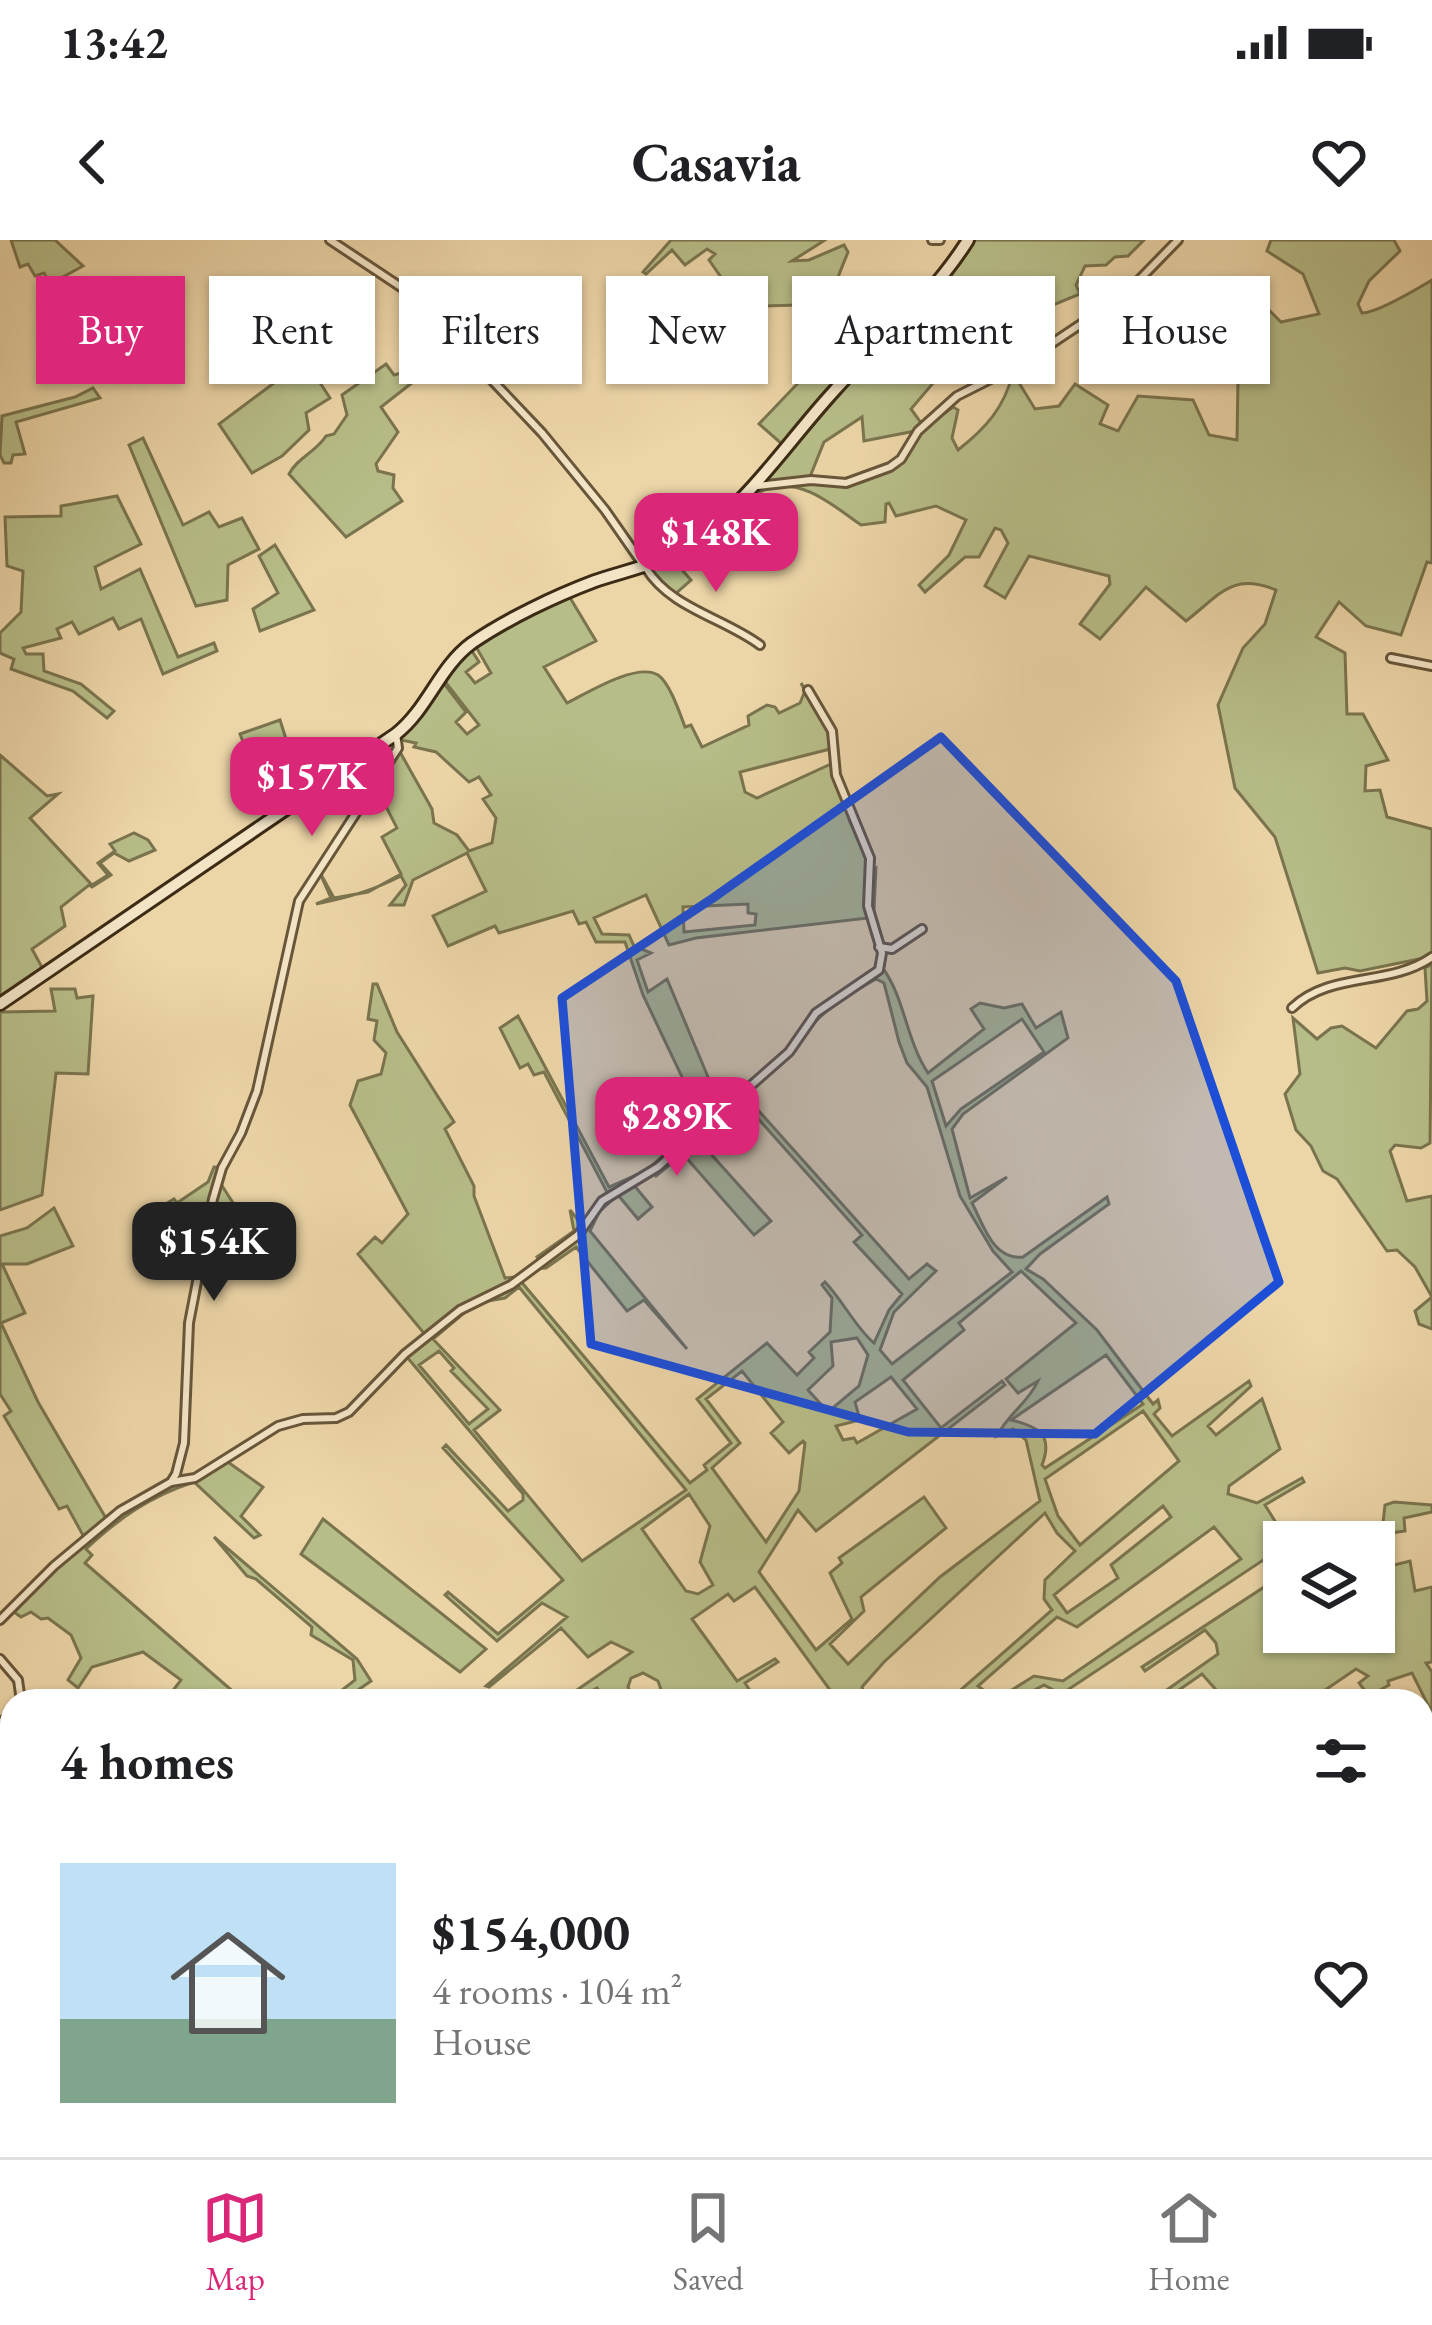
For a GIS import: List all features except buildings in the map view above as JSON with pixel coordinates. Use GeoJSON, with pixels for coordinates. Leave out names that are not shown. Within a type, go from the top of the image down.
{"type":"FeatureCollection","features":[{"type":"Feature","properties":{"kind":"main road"},"geometry":{"type":"LineString","coordinates":[[0,1004],[395,734],[415,718],[453,661],[476,640],[580,587],[644,566],[686,545],[757,486],[832,393],[938,282],[968,240]]}},
{"type":"Feature","properties":{"kind":"street"},"geometry":{"type":"LineString","coordinates":[[331,240],[448,320],[470,356],[542,433],[664,590],[760,645]]}},
{"type":"Feature","properties":{"kind":"street"},"geometry":{"type":"LineString","coordinates":[[757,486],[810,480],[846,483],[890,467],[901,459],[918,430],[957,395],[1024,362],[1090,318],[1139,280],[1178,240]]}},
{"type":"Feature","properties":{"kind":"street"},"geometry":{"type":"LineString","coordinates":[[1391,658],[1432,666]]}},
{"type":"Feature","properties":{"kind":"street"},"geometry":{"type":"LineString","coordinates":[[0,1620],[40,1577],[120,1511],[171,1483],[195,1478],[278,1426],[349,1412],[395,1363],[452,1317],[520,1279],[583,1230],[610,1195],[658,1168],[789,1052],[816,1013],[876,974],[882,958],[869,914],[868,850],[836,775],[832,730],[808,690]]}},
{"type":"Feature","properties":{"kind":"street"},"geometry":{"type":"LineString","coordinates":[[171,1483],[184,1443],[187,1343],[213,1199],[256,1091],[304,889],[398,748],[395,734]]}},
{"type":"Feature","properties":{"kind":"street"},"geometry":{"type":"LineString","coordinates":[[879,947],[892,949],[922,929]]}},
{"type":"Feature","properties":{"kind":"street"},"geometry":{"type":"LineString","coordinates":[[1292,1008],[1312,992],[1383,978],[1432,957]]}},
{"type":"Feature","properties":{"kind":"street"},"geometry":{"type":"LineString","coordinates":[[0,1659],[18,1680],[19,1689]]}},
{"type":"Feature","properties":{"kind":"highlighted area"},"geometry":{"type":"Polygon","coordinates":[[[941,737],[1176,981],[1279,1282],[1095,1434],[908,1432],[591,1344],[562,998],[941,737]]]}},
{"type":"Feature","properties":{"kind":"green space"},"geometry":{"type":"Polygon","coordinates":[[[11,240],[55,240],[83,266],[65,276],[35,276],[28,264],[20,267],[11,240]]]}},
{"type":"Feature","properties":{"kind":"green space"},"geometry":{"type":"Polygon","coordinates":[[[671,240],[825,240],[792,261],[809,260],[844,245],[848,252],[839,276],[792,276],[792,305],[768,306],[768,276],[720,276],[709,260],[715,254],[707,249],[685,265],[672,250],[643,272],[671,240]]]}},
{"type":"Feature","properties":{"kind":"green space"},"geometry":{"type":"Polygon","coordinates":[[[973,240],[1144,240],[1128,256],[1115,257],[1106,265],[1085,266],[1076,285],[1079,294],[1055,304],[1055,276],[942,276],[973,240]]]}},
{"type":"Feature","properties":{"kind":"green space"},"geometry":{"type":"Polygon","coordinates":[[[1271,240],[1394,240],[1400,251],[1369,281],[1358,304],[1362,313],[1432,280],[1432,563],[1427,562],[1401,635],[1366,626],[1339,602],[1316,637],[1345,653],[1347,714],[1363,714],[1388,760],[1366,766],[1365,791],[1380,790],[1387,817],[1432,829],[1432,952],[1424,958],[1360,971],[1345,968],[1318,973],[1275,837],[1235,788],[1218,705],[1243,648],[1265,624],[1276,590],[1237,585],[1186,621],[1146,587],[1100,639],[1080,624],[1110,584],[1109,576],[1029,556],[1005,598],[985,586],[1008,543],[995,528],[979,557],[965,557],[925,592],[919,585],[949,555],[966,520],[936,506],[896,516],[889,503],[885,522],[861,525],[817,495],[779,486],[754,496],[722,525],[725,530],[676,563],[691,580],[674,595],[651,574],[650,567],[760,488],[811,482],[852,484],[892,470],[919,432],[953,407],[958,410],[952,438],[958,450],[993,416],[1009,384],[1020,384],[1035,409],[1059,406],[1075,384],[1108,405],[1100,424],[1118,431],[1138,396],[1193,400],[1209,435],[1237,440],[1238,384],[1270,384],[1270,311],[1281,322],[1319,314],[1303,274],[1267,251],[1271,240]]]}},
{"type":"Feature","properties":{"kind":"green space"},"geometry":{"type":"Polygon","coordinates":[[[386,364],[394,375],[399,374],[399,384],[410,384],[381,407],[398,432],[376,464],[378,471],[394,475],[393,488],[402,501],[346,537],[289,474],[326,436],[334,434],[347,415],[342,395],[358,384],[375,384],[375,372],[386,364]]]}},
{"type":"Feature","properties":{"kind":"green space"},"geometry":{"type":"Polygon","coordinates":[[[273,384],[321,384],[330,398],[306,413],[309,430],[282,456],[252,473],[219,424],[273,384]]]}},
{"type":"Feature","properties":{"kind":"green space"},"geometry":{"type":"Polygon","coordinates":[[[797,384],[838,384],[773,455],[782,444],[759,424],[797,384]]]}},
{"type":"Feature","properties":{"kind":"green space"},"geometry":{"type":"Polygon","coordinates":[[[848,384],[932,384],[911,409],[922,424],[915,431],[864,441],[862,417],[824,442],[809,479],[767,483],[848,384]]]}},
{"type":"Feature","properties":{"kind":"green space"},"geometry":{"type":"Polygon","coordinates":[[[93,388],[100,398],[16,422],[25,454],[13,455],[11,463],[4,463],[0,455],[2,416],[93,388]]]}},
{"type":"Feature","properties":{"kind":"green space"},"geometry":{"type":"Polygon","coordinates":[[[143,438],[183,525],[209,512],[219,527],[242,518],[259,549],[228,565],[227,600],[196,606],[129,445],[143,438]]]}},
{"type":"Feature","properties":{"kind":"green space"},"geometry":{"type":"Polygon","coordinates":[[[117,496],[141,544],[95,567],[101,589],[140,569],[178,657],[214,643],[217,651],[163,674],[141,619],[119,629],[113,618],[79,634],[72,622],[57,629],[61,638],[23,648],[26,654],[43,654],[44,671],[81,684],[114,711],[107,718],[73,691],[11,669],[14,659],[0,653],[0,633],[21,612],[23,571],[7,566],[5,517],[61,516],[61,506],[117,496]]]}},
{"type":"Feature","properties":{"kind":"green space"},"geometry":{"type":"Polygon","coordinates":[[[275,545],[314,610],[260,631],[253,609],[278,593],[259,556],[275,545]]]}},
{"type":"Feature","properties":{"kind":"green space"},"geometry":{"type":"Polygon","coordinates":[[[569,596],[596,641],[544,667],[567,703],[625,676],[649,672],[662,679],[685,727],[691,725],[702,747],[749,725],[748,716],[767,705],[779,713],[800,703],[805,691],[801,683],[827,724],[830,749],[740,772],[745,792],[757,798],[831,764],[850,822],[872,870],[876,868],[874,909],[867,913],[868,918],[669,945],[646,895],[594,918],[602,934],[629,935],[634,946],[651,953],[637,960],[648,992],[667,979],[721,1108],[693,1134],[771,1221],[754,1235],[683,1154],[656,1176],[653,1172],[633,1184],[652,1207],[638,1219],[618,1195],[599,1212],[590,1231],[687,1349],[644,1300],[627,1311],[576,1247],[546,1268],[533,1269],[541,1263],[537,1257],[574,1231],[570,1210],[582,1225],[608,1194],[544,1072],[534,1075],[528,1064],[520,1068],[500,1028],[518,1016],[609,1187],[647,1170],[703,1121],[643,995],[625,942],[596,942],[586,922],[579,924],[573,911],[499,933],[495,926],[448,946],[433,916],[486,891],[467,853],[413,880],[404,905],[390,905],[406,885],[401,876],[378,886],[401,874],[382,837],[397,828],[379,793],[365,800],[400,752],[432,809],[434,823],[457,835],[469,851],[492,843],[496,818],[483,799],[491,795],[479,777],[469,782],[436,752],[414,747],[416,743],[401,740],[400,734],[442,681],[466,712],[456,722],[467,734],[479,725],[443,679],[470,648],[479,662],[466,672],[475,683],[491,673],[475,645],[569,596]],[[748,904],[683,907],[684,932],[755,925],[756,914],[748,913],[748,904]]]}},
{"type":"Feature","properties":{"kind":"green space"},"geometry":{"type":"Polygon","coordinates":[[[280,720],[286,739],[269,746],[287,804],[272,815],[240,734],[280,720]]]}},
{"type":"Feature","properties":{"kind":"green space"},"geometry":{"type":"Polygon","coordinates":[[[0,755],[47,796],[58,794],[30,818],[92,885],[108,875],[98,863],[115,851],[110,844],[134,833],[155,850],[129,861],[114,853],[100,863],[111,875],[61,907],[65,926],[32,949],[44,971],[0,1000],[0,755]]]}},
{"type":"Feature","properties":{"kind":"green space"},"geometry":{"type":"Polygon","coordinates":[[[1432,964],[1430,1143],[1421,1148],[1395,1145],[1390,1151],[1407,1201],[1432,1196],[1432,1297],[1415,1267],[1397,1250],[1387,1251],[1337,1179],[1323,1171],[1311,1146],[1296,1130],[1285,1094],[1300,1074],[1293,1018],[1317,1039],[1342,1026],[1376,1048],[1407,1011],[1427,1001],[1425,968],[1432,964]]]}},
{"type":"Feature","properties":{"kind":"green space"},"geometry":{"type":"Polygon","coordinates":[[[882,967],[928,1073],[984,1029],[971,1009],[980,1003],[1004,1008],[1022,1004],[1036,1028],[1061,1012],[1068,1038],[963,1114],[952,1129],[970,1198],[1007,1177],[972,1203],[986,1231],[1004,1253],[1023,1257],[1107,1197],[1109,1204],[1026,1269],[1097,1330],[1153,1404],[1158,1400],[1160,1408],[1154,1414],[1172,1436],[1249,1381],[1251,1386],[1208,1426],[1216,1435],[1262,1399],[1280,1449],[1229,1486],[1228,1494],[1257,1503],[1302,1478],[1304,1482],[1265,1505],[1275,1521],[1263,1521],[1263,1560],[1069,1689],[1044,1685],[1013,1689],[1034,1676],[1063,1681],[1241,1559],[1214,1527],[1077,1627],[1057,1617],[978,1686],[982,1689],[962,1689],[1052,1610],[1044,1599],[1045,1580],[1075,1551],[1045,1513],[884,1662],[863,1689],[829,1689],[755,1587],[734,1601],[728,1594],[692,1619],[737,1681],[775,1659],[778,1662],[745,1683],[749,1689],[661,1689],[658,1681],[643,1673],[631,1678],[629,1689],[578,1689],[632,1652],[611,1642],[588,1657],[561,1628],[486,1686],[567,1617],[542,1603],[497,1641],[445,1595],[448,1592],[498,1634],[563,1580],[443,1448],[446,1445],[508,1511],[523,1500],[523,1494],[406,1356],[428,1338],[358,1254],[375,1237],[382,1243],[408,1214],[350,1105],[358,1081],[381,1074],[386,1053],[374,1040],[377,1021],[368,1019],[373,984],[454,1122],[445,1129],[474,1186],[505,1278],[522,1276],[519,1279],[690,1483],[731,1443],[697,1399],[767,1343],[797,1375],[814,1358],[809,1352],[830,1332],[832,1298],[822,1285],[825,1282],[874,1343],[902,1294],[854,1242],[862,1235],[738,1096],[742,1092],[909,1279],[927,1264],[936,1271],[894,1312],[880,1350],[892,1364],[1012,1272],[993,1251],[960,1196],[927,1087],[907,1063],[899,1042],[884,983],[876,979],[820,1017],[805,1033],[810,1020],[882,967]],[[1022,1019],[932,1081],[946,1126],[961,1109],[1044,1052],[1022,1019]],[[1021,1271],[959,1323],[964,1330],[903,1380],[941,1428],[1002,1381],[1005,1385],[816,1531],[798,1510],[759,1572],[816,1650],[852,1619],[830,1573],[842,1563],[839,1558],[924,1497],[946,1528],[861,1597],[864,1611],[830,1644],[848,1664],[940,1577],[1040,1501],[1026,1440],[1013,1429],[997,1436],[1038,1381],[1018,1393],[1006,1379],[1076,1323],[1021,1271]],[[519,1287],[505,1298],[476,1303],[433,1339],[500,1410],[474,1430],[582,1561],[686,1490],[519,1287]],[[857,1338],[831,1342],[833,1366],[808,1390],[828,1412],[859,1386],[868,1355],[857,1338]],[[439,1351],[419,1365],[469,1424],[488,1409],[451,1371],[454,1368],[439,1351]],[[1106,1355],[1011,1420],[1041,1433],[1045,1468],[1143,1404],[1106,1355]],[[742,1371],[706,1399],[740,1443],[712,1468],[766,1542],[799,1491],[805,1443],[789,1453],[771,1433],[783,1422],[742,1371]],[[891,1377],[855,1402],[860,1420],[836,1426],[843,1440],[854,1438],[857,1443],[917,1409],[891,1377]],[[1143,1411],[1045,1479],[1058,1516],[1080,1545],[1179,1461],[1143,1411]],[[689,1494],[642,1529],[686,1591],[698,1594],[713,1585],[700,1562],[710,1526],[689,1494]],[[1163,1506],[1054,1595],[1067,1613],[1118,1578],[1111,1565],[1171,1517],[1163,1506]]]}},
{"type":"Feature","properties":{"kind":"green space"},"geometry":{"type":"Polygon","coordinates":[[[51,989],[75,989],[77,998],[93,996],[88,1074],[56,1073],[42,1195],[0,1210],[0,1007],[6,1003],[3,1012],[55,1011],[51,989]]]}},
{"type":"Feature","properties":{"kind":"green space"},"geometry":{"type":"Polygon","coordinates":[[[214,1167],[223,1168],[219,1181],[253,1234],[231,1248],[222,1235],[188,1257],[157,1209],[174,1199],[177,1203],[208,1182],[214,1167]]]}},
{"type":"Feature","properties":{"kind":"green space"},"geometry":{"type":"Polygon","coordinates":[[[54,1208],[73,1246],[27,1264],[2,1264],[25,1313],[1,1323],[38,1402],[107,1520],[85,1539],[67,1506],[59,1509],[4,1416],[11,1411],[0,1394],[0,1236],[27,1228],[54,1208]]]}},
{"type":"Feature","properties":{"kind":"green space"},"geometry":{"type":"Polygon","coordinates":[[[1432,1297],[1432,1329],[1419,1324],[1415,1311],[1432,1297]]]}},
{"type":"Feature","properties":{"kind":"green space"},"geometry":{"type":"Polygon","coordinates":[[[225,1460],[263,1487],[241,1516],[260,1535],[254,1538],[194,1482],[123,1518],[86,1549],[92,1555],[85,1563],[230,1689],[174,1689],[181,1680],[143,1652],[92,1667],[78,1688],[68,1680],[81,1658],[71,1635],[48,1618],[31,1612],[21,1617],[11,1610],[101,1526],[225,1460]]]}},
{"type":"Feature","properties":{"kind":"green space"},"geometry":{"type":"Polygon","coordinates":[[[1385,1505],[1432,1505],[1432,1512],[1404,1518],[1405,1531],[1395,1532],[1395,1521],[1383,1521],[1385,1505]]]}},
{"type":"Feature","properties":{"kind":"green space"},"geometry":{"type":"Polygon","coordinates":[[[323,1519],[486,1649],[460,1672],[301,1554],[323,1519]]]}},
{"type":"Feature","properties":{"kind":"green space"},"geometry":{"type":"Polygon","coordinates":[[[214,1537],[357,1659],[371,1681],[359,1689],[343,1689],[355,1680],[353,1660],[311,1635],[312,1627],[247,1576],[214,1537]]]}},
{"type":"Feature","properties":{"kind":"green space"},"geometry":{"type":"Polygon","coordinates":[[[1410,1561],[1415,1591],[1432,1587],[1432,1662],[1426,1663],[1432,1672],[1432,1689],[1420,1689],[1412,1673],[1388,1681],[1382,1689],[1364,1689],[1359,1683],[1368,1676],[1356,1669],[1327,1689],[1215,1689],[1202,1674],[1180,1689],[1168,1689],[1218,1654],[1205,1630],[1145,1671],[1142,1667],[1263,1588],[1263,1653],[1395,1653],[1395,1565],[1410,1561]]]}}]}
